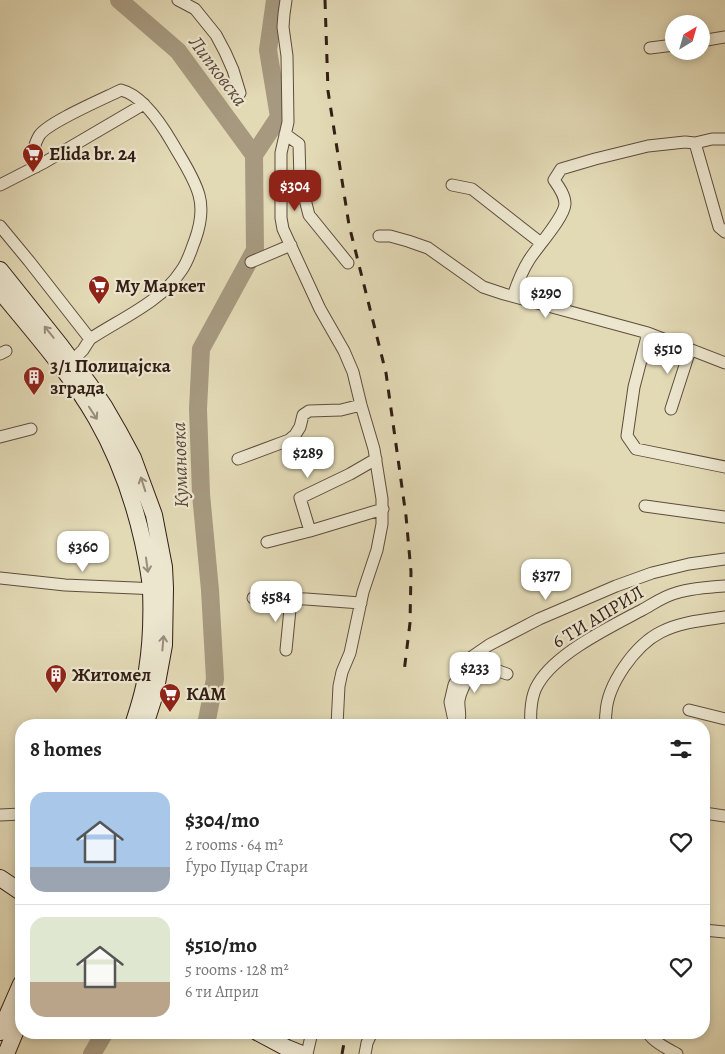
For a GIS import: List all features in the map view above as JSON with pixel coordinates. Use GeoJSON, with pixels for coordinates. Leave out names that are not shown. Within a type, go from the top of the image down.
{"type":"FeatureCollection","features":[{"type":"Feature","properties":{"kind":"street"},"geometry":{"type":"LineString","coordinates":[[178,0],[195,9],[216,35],[233,70],[240,93]]}},
{"type":"Feature","properties":{"kind":"street"},"geometry":{"type":"LineString","coordinates":[[286,0],[283,27],[287,56],[288,122],[281,153],[281,218],[283,229],[320,309],[344,351],[353,372],[376,459],[382,509],[382,524],[377,550],[363,592],[350,653],[338,686],[337,719]]}},
{"type":"Feature","properties":{"kind":"street"},"geometry":{"type":"LineString","coordinates":[[710,40],[725,37]]}},
{"type":"Feature","properties":{"kind":"street"},"geometry":{"type":"LineString","coordinates":[[650,48],[665,46]]}},
{"type":"Feature","properties":{"kind":"street"},"geometry":{"type":"LineString","coordinates":[[36,167],[33,150],[40,134],[54,123],[121,90],[144,104],[164,130],[188,170],[199,192],[201,201],[198,232],[190,254],[182,270],[169,287],[142,307],[90,339],[83,350],[72,361]]}},
{"type":"Feature","properties":{"kind":"street"},"geometry":{"type":"LineString","coordinates":[[0,185],[36,167],[144,104]]}},
{"type":"Feature","properties":{"kind":"street"},"geometry":{"type":"LineString","coordinates":[[286,134],[299,144],[300,180],[309,215],[348,262]]}},
{"type":"Feature","properties":{"kind":"street"},"geometry":{"type":"LineString","coordinates":[[513,296],[517,282],[528,260],[560,217],[565,207],[562,190],[554,180],[560,170],[648,146],[725,139]]}},
{"type":"Feature","properties":{"kind":"street"},"geometry":{"type":"LineString","coordinates":[[695,143],[719,226],[725,232]]}},
{"type":"Feature","properties":{"kind":"street"},"geometry":{"type":"LineString","coordinates":[[452,185],[472,188],[541,243]]}},
{"type":"Feature","properties":{"kind":"street"},"geometry":{"type":"LineString","coordinates":[[0,226],[90,339]]}},
{"type":"Feature","properties":{"kind":"street"},"geometry":{"type":"LineString","coordinates":[[379,236],[390,236],[428,248],[483,287],[648,332],[725,363]]}},
{"type":"Feature","properties":{"kind":"street"},"geometry":{"type":"LineString","coordinates":[[251,262],[291,245]]}},
{"type":"Feature","properties":{"kind":"street"},"geometry":{"type":"LineString","coordinates":[[0,270],[72,361],[104,406],[133,458],[154,515],[164,567],[158,589],[147,672],[135,719]]}},
{"type":"Feature","properties":{"kind":"street"},"geometry":{"type":"LineString","coordinates":[[0,291],[60,366],[95,416],[125,476],[158,589],[164,645],[155,694],[148,719]]}},
{"type":"Feature","properties":{"kind":"street"},"geometry":{"type":"LineString","coordinates":[[648,332],[634,387],[627,436],[636,449],[725,467]]}},
{"type":"Feature","properties":{"kind":"street"},"geometry":{"type":"LineString","coordinates":[[671,409],[690,350]]}},
{"type":"Feature","properties":{"kind":"street"},"geometry":{"type":"LineString","coordinates":[[238,459],[289,440],[300,427],[303,415],[309,410],[341,410],[361,405]]}},
{"type":"Feature","properties":{"kind":"street"},"geometry":{"type":"LineString","coordinates":[[0,437],[31,429]]}},
{"type":"Feature","properties":{"kind":"street"},"geometry":{"type":"LineString","coordinates":[[310,532],[300,498],[376,459]]}},
{"type":"Feature","properties":{"kind":"street"},"geometry":{"type":"LineString","coordinates":[[645,506],[725,517]]}},
{"type":"Feature","properties":{"kind":"street"},"geometry":{"type":"LineString","coordinates":[[267,542],[310,532],[382,509]]}},
{"type":"Feature","properties":{"kind":"street"},"geometry":{"type":"LineString","coordinates":[[454,719],[450,702],[454,685],[465,664],[489,645],[539,619],[616,586],[689,564],[725,560]]}},
{"type":"Feature","properties":{"kind":"street"},"geometry":{"type":"LineString","coordinates":[[0,578],[65,585],[158,589]]}},
{"type":"Feature","properties":{"kind":"street","name":"6 ТИ АПРИЛ"},"geometry":{"type":"LineString","coordinates":[[531,719],[530,711],[537,686],[550,668],[568,652],[674,593],[699,588],[725,586]]}},
{"type":"Feature","properties":{"kind":"street"},"geometry":{"type":"LineString","coordinates":[[253,598],[361,603]]}},
{"type":"Feature","properties":{"kind":"street"},"geometry":{"type":"LineString","coordinates":[[286,650],[291,599]]}},
{"type":"Feature","properties":{"kind":"street"},"geometry":{"type":"LineString","coordinates":[[606,719],[612,687],[624,667],[641,646],[660,632],[680,625],[725,617]]}},
{"type":"Feature","properties":{"kind":"street"},"geometry":{"type":"LineString","coordinates":[[460,719],[459,700],[466,680],[476,666],[482,665],[507,674]]}},
{"type":"Feature","properties":{"kind":"street"},"geometry":{"type":"LineString","coordinates":[[689,710],[725,719]]}},
{"type":"Feature","properties":{"kind":"street"},"geometry":{"type":"LineString","coordinates":[[0,815],[15,814]]}},
{"type":"Feature","properties":{"kind":"street"},"geometry":{"type":"LineString","coordinates":[[710,814],[725,816]]}},
{"type":"Feature","properties":{"kind":"street"},"geometry":{"type":"LineString","coordinates":[[0,878],[15,888]]}},
{"type":"Feature","properties":{"kind":"street"},"geometry":{"type":"LineString","coordinates":[[710,931],[725,932]]}},
{"type":"Feature","properties":{"kind":"street"},"geometry":{"type":"LineString","coordinates":[[0,1032],[15,998]]}},
{"type":"Feature","properties":{"kind":"street"},"geometry":{"type":"LineString","coordinates":[[6,1054],[15,1032]]}},
{"type":"Feature","properties":{"kind":"street"},"geometry":{"type":"LineString","coordinates":[[270,1039],[302,1054]]}},
{"type":"Feature","properties":{"kind":"street"},"geometry":{"type":"LineString","coordinates":[[307,1054],[310,1039]]}},
{"type":"Feature","properties":{"kind":"street"},"geometry":{"type":"LineString","coordinates":[[365,1054],[369,1039]]}},
{"type":"Feature","properties":{"kind":"street"},"geometry":{"type":"LineString","coordinates":[[653,1039],[677,1054]]}},
{"type":"Feature","properties":{"kind":"waterway","name":"Липковска"},"geometry":{"type":"LineString","coordinates":[[119,0],[178,51],[254,155]]}},
{"type":"Feature","properties":{"kind":"waterway"},"geometry":{"type":"LineString","coordinates":[[254,155],[279,117],[268,50],[275,0]]}},
{"type":"Feature","properties":{"kind":"waterway","name":"Кумановка"},"geometry":{"type":"LineString","coordinates":[[207,719],[215,679],[210,590],[201,494],[198,409],[201,349],[255,250],[254,155]]}},
{"type":"Feature","properties":{"kind":"waterway","name":"Кумановка"},"geometry":{"type":"LineString","coordinates":[[92,1054],[101,1039]]}},
{"type":"Feature","properties":{"kind":"railway"},"geometry":{"type":"LineString","coordinates":[[325,0],[328,91],[349,225],[386,373],[406,516],[411,572],[410,623],[404,672]]}},
{"type":"Feature","properties":{"kind":"railway"},"geometry":{"type":"LineString","coordinates":[[342,1054],[345,1039]]}},
{"type":"Feature","properties":{"kind":"place","name":"Elida br. 24"},"geometry":{"type":"Point","coordinates":[33,173]}},
{"type":"Feature","properties":{"kind":"place","name":"Му Маркет"},"geometry":{"type":"Point","coordinates":[99,305]}},
{"type":"Feature","properties":{"kind":"place","name":"3/1 Полицајска зграда"},"geometry":{"type":"Point","coordinates":[34,396]}},
{"type":"Feature","properties":{"kind":"place","name":"Житомел"},"geometry":{"type":"Point","coordinates":[56,694]}},
{"type":"Feature","properties":{"kind":"place","name":"КАМ"},"geometry":{"type":"Point","coordinates":[170,713]}}]}
